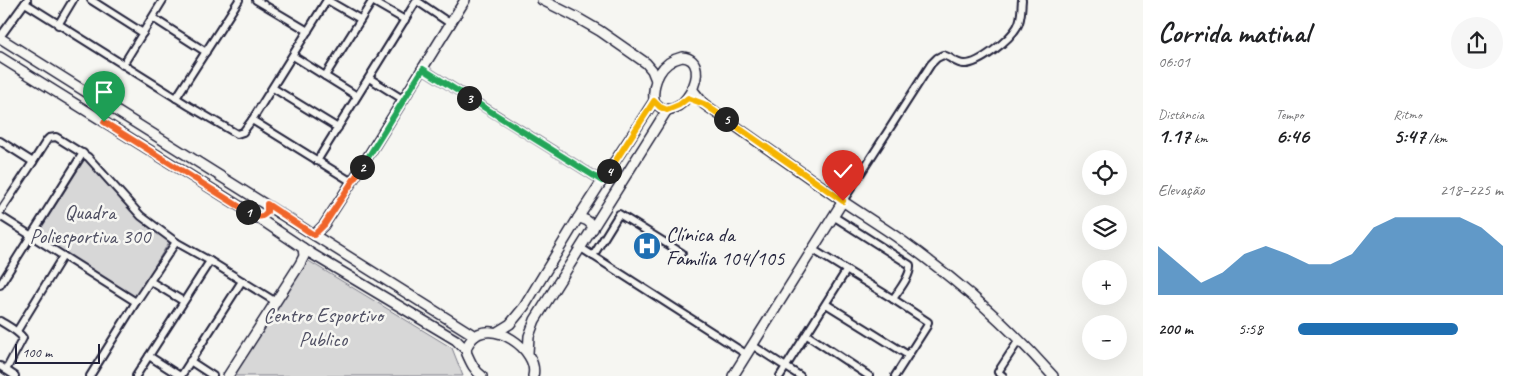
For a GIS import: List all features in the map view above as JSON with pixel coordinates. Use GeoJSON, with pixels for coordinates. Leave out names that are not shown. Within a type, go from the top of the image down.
{"type":"FeatureCollection","features":[{"type":"Feature","properties":{"kind":"street"},"geometry":{"type":"LineString","coordinates":[[58,25],[73,0]]}},
{"type":"Feature","properties":{"kind":"street"},"geometry":{"type":"LineString","coordinates":[[91,0],[144,33]]}},
{"type":"Feature","properties":{"kind":"street"},"geometry":{"type":"LineString","coordinates":[[123,65],[164,0]]}},
{"type":"Feature","properties":{"kind":"street"},"geometry":{"type":"LineString","coordinates":[[176,98],[239,0]]}},
{"type":"Feature","properties":{"kind":"street"},"geometry":{"type":"LineString","coordinates":[[256,0],[308,32]]}},
{"type":"Feature","properties":{"kind":"street"},"geometry":{"type":"LineString","coordinates":[[360,19],[327,0],[252,120],[243,132],[238,134],[233,133],[58,25],[26,2],[0,38],[475,336]]}},
{"type":"Feature","properties":{"kind":"street"},"geometry":{"type":"LineString","coordinates":[[325,76],[372,0],[404,20]]}},
{"type":"Feature","properties":{"kind":"street"},"geometry":{"type":"LineString","coordinates":[[317,161],[417,0],[451,24]]}},
{"type":"Feature","properties":{"kind":"street"},"geometry":{"type":"LineString","coordinates":[[317,236],[465,0]]}},
{"type":"Feature","properties":{"kind":"street"},"geometry":{"type":"LineString","coordinates":[[542,0],[600,31],[646,63],[652,70],[656,80]]}},
{"type":"Feature","properties":{"kind":"street"},"geometry":{"type":"LineString","coordinates":[[732,376],[931,64],[943,55],[958,63],[969,64],[976,62],[1011,35],[1016,28],[1021,14],[1022,0]]}},
{"type":"Feature","properties":{"kind":"street"},"geometry":{"type":"LineString","coordinates":[[153,18],[206,52]]}},
{"type":"Feature","properties":{"kind":"street"},"geometry":{"type":"LineString","coordinates":[[293,56],[357,96]]}},
{"type":"Feature","properties":{"kind":"street"},"geometry":{"type":"LineString","coordinates":[[0,57],[258,217],[312,254],[456,340],[466,350],[470,362],[478,374]]}},
{"type":"Feature","properties":{"kind":"street"},"geometry":{"type":"LineString","coordinates":[[497,332],[510,324],[519,315],[578,218],[654,101],[654,87],[659,72],[674,59],[682,57],[693,61],[697,72],[690,93],[679,105],[667,110],[594,229],[535,320],[529,336],[528,353]]}},
{"type":"Feature","properties":{"kind":"street"},"geometry":{"type":"LineString","coordinates":[[646,63],[658,66],[667,65]]}},
{"type":"Feature","properties":{"kind":"street"},"geometry":{"type":"LineString","coordinates":[[423,69],[602,181]]}},
{"type":"Feature","properties":{"kind":"street"},"geometry":{"type":"LineString","coordinates":[[369,78],[404,100]]}},
{"type":"Feature","properties":{"kind":"street"},"geometry":{"type":"LineString","coordinates":[[273,88],[338,128]]}},
{"type":"Feature","properties":{"kind":"street"},"geometry":{"type":"LineString","coordinates":[[690,93],[942,270],[980,302],[1053,376]]}},
{"type":"Feature","properties":{"kind":"street"},"geometry":{"type":"LineString","coordinates":[[654,101],[660,107],[667,110]]}},
{"type":"Feature","properties":{"kind":"street"},"geometry":{"type":"LineString","coordinates":[[252,120],[352,182]]}},
{"type":"Feature","properties":{"kind":"street"},"geometry":{"type":"LineString","coordinates":[[136,302],[0,214],[47,140],[54,136],[83,153],[142,216],[176,242],[276,302]]}},
{"type":"Feature","properties":{"kind":"street"},"geometry":{"type":"LineString","coordinates":[[0,141],[33,162]]}},
{"type":"Feature","properties":{"kind":"street"},"geometry":{"type":"LineString","coordinates":[[0,285],[83,153]]}},
{"type":"Feature","properties":{"kind":"street"},"geometry":{"type":"LineString","coordinates":[[258,217],[265,215],[268,208],[267,204]]}},
{"type":"Feature","properties":{"kind":"street"},"geometry":{"type":"LineString","coordinates":[[272,228],[270,225],[271,219],[276,214],[282,215]]}},
{"type":"Feature","properties":{"kind":"street"},"geometry":{"type":"LineString","coordinates":[[593,256],[619,214],[682,253]]}},
{"type":"Feature","properties":{"kind":"street"},"geometry":{"type":"LineString","coordinates":[[833,216],[910,265],[909,273],[893,299]]}},
{"type":"Feature","properties":{"kind":"street"},"geometry":{"type":"LineString","coordinates":[[578,218],[590,222],[594,229]]}},
{"type":"Feature","properties":{"kind":"street"},"geometry":{"type":"LineString","coordinates":[[288,238],[292,221]]}},
{"type":"Feature","properties":{"kind":"street"},"geometry":{"type":"LineString","coordinates":[[90,376],[176,242]]}},
{"type":"Feature","properties":{"kind":"street"},"geometry":{"type":"LineString","coordinates":[[228,376],[300,264],[304,256],[303,248]]}},
{"type":"Feature","properties":{"kind":"street"},"geometry":{"type":"LineString","coordinates":[[581,248],[746,354]]}},
{"type":"Feature","properties":{"kind":"street"},"geometry":{"type":"LineString","coordinates":[[812,249],[893,299],[928,324],[895,376]]}},
{"type":"Feature","properties":{"kind":"street"},"geometry":{"type":"LineString","coordinates":[[300,264],[312,254]]}},
{"type":"Feature","properties":{"kind":"street"},"geometry":{"type":"LineString","coordinates":[[16,331],[63,256]]}},
{"type":"Feature","properties":{"kind":"street"},"geometry":{"type":"LineString","coordinates":[[136,376],[210,261]]}},
{"type":"Feature","properties":{"kind":"street"},"geometry":{"type":"LineString","coordinates":[[552,261],[558,270],[566,271]]}},
{"type":"Feature","properties":{"kind":"street"},"geometry":{"type":"LineString","coordinates":[[780,376],[846,271]]}},
{"type":"Feature","properties":{"kind":"street"},"geometry":{"type":"LineString","coordinates":[[150,281],[183,301]]}},
{"type":"Feature","properties":{"kind":"street"},"geometry":{"type":"LineString","coordinates":[[149,356],[180,376],[242,281]]}},
{"type":"Feature","properties":{"kind":"street"},"geometry":{"type":"LineString","coordinates":[[826,304],[908,355]]}},
{"type":"Feature","properties":{"kind":"street"},"geometry":{"type":"LineString","coordinates":[[0,321],[23,338],[3,368],[15,376]]}},
{"type":"Feature","properties":{"kind":"street"},"geometry":{"type":"LineString","coordinates":[[466,350],[475,336],[482,332],[497,332],[514,340],[528,353],[537,374]]}},
{"type":"Feature","properties":{"kind":"street"},"geometry":{"type":"LineString","coordinates":[[807,335],[869,376]]}},
{"type":"Feature","properties":{"kind":"street"},"geometry":{"type":"LineString","coordinates":[[999,375],[1019,340]]}},
{"type":"Feature","properties":{"kind":"street"},"geometry":{"type":"LineString","coordinates":[[752,345],[800,376]]}},
{"type":"Feature","properties":{"kind":"street"},"geometry":{"type":"LineString","coordinates":[[190,361],[213,376]]}},
{"type":"Feature","properties":{"kind":"green space","name":"Quadra Poliesportiva 300"},"geometry":{"type":"Polygon","coordinates":[[[85,159],[140,219],[169,242],[135,298],[37,235],[85,159]]]}},
{"type":"Feature","properties":{"kind":"green space","name":"Centro Esportivo Publico"},"geometry":{"type":"Polygon","coordinates":[[[307,260],[452,348],[463,376],[234,376],[307,260]]]}},
{"type":"Feature","properties":{"kind":"place","name":"Clínica da Família 104/105"},"geometry":{"type":"Point","coordinates":[647,246]}},
{"type":"Feature","properties":{"kind":"route"},"geometry":{"type":"LineString","coordinates":[[104,122],[252,215],[258,217],[265,215],[268,208],[267,204],[314,235],[324,225],[423,69],[602,181],[654,101],[664,110],[667,110],[679,105],[688,98],[704,104],[843,201]]}}]}
